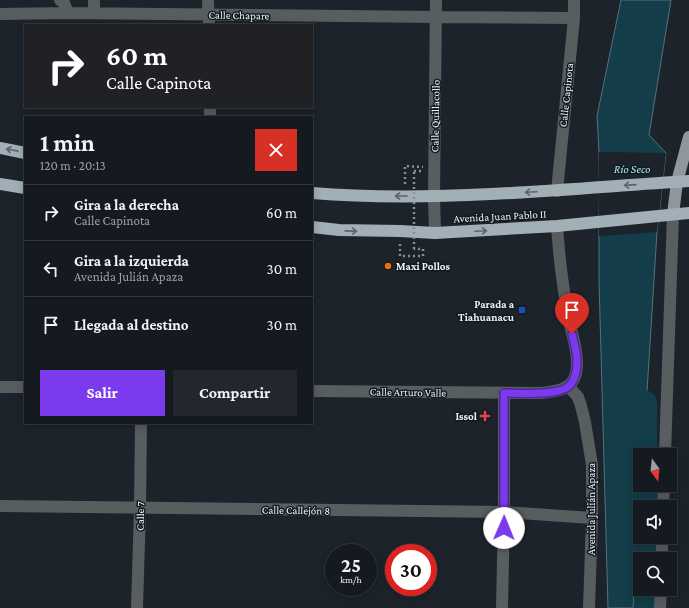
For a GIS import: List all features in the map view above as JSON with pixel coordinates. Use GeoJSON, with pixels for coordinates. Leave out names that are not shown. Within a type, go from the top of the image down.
{"type":"FeatureCollection","features":[{"type":"Feature","properties":{"kind":"highway"},"geometry":{"type":"LineString","coordinates":[[0,148],[24,153]]}},
{"type":"Feature","properties":{"kind":"highway","name":"Avenida Juan Pablo II"},"geometry":{"type":"LineString","coordinates":[[313,193],[434,197],[557,191],[689,181]]}},
{"type":"Feature","properties":{"kind":"highway"},"geometry":{"type":"LineString","coordinates":[[0,184],[24,188]]}},
{"type":"Feature","properties":{"kind":"highway","name":"Avenida Juan Pablo II"},"geometry":{"type":"LineString","coordinates":[[313,227],[339,230],[435,233],[557,226],[689,213]]}},
{"type":"Feature","properties":{"kind":"main road"},"geometry":{"type":"LineString","coordinates":[[673,214],[677,182],[689,137]]}},
{"type":"Feature","properties":{"kind":"street"},"geometry":{"type":"LineString","coordinates":[[60,0],[64,3],[68,13]]}},
{"type":"Feature","properties":{"kind":"street"},"geometry":{"type":"LineString","coordinates":[[94,0],[94,13]]}},
{"type":"Feature","properties":{"kind":"street"},"geometry":{"type":"LineString","coordinates":[[208,0],[209,20]]}},
{"type":"Feature","properties":{"kind":"street","name":"Calle Quillacollo"},"geometry":{"type":"LineString","coordinates":[[435,233],[436,0]]}},
{"type":"Feature","properties":{"kind":"street","name":"Calle Capinota"},"geometry":{"type":"LineString","coordinates":[[557,191],[574,18],[574,0]]}},
{"type":"Feature","properties":{"kind":"street","name":"Calle Chapare"},"geometry":{"type":"LineString","coordinates":[[0,14],[94,13],[209,20],[436,17],[574,18]]}},
{"type":"Feature","properties":{"kind":"street"},"geometry":{"type":"LineString","coordinates":[[665,448],[673,214]]}},
{"type":"Feature","properties":{"kind":"street"},"geometry":{"type":"LineString","coordinates":[[502,608],[504,393],[542,393],[558,390],[568,386],[574,380],[576,372],[577,361],[567,311],[559,254],[557,226]]}},
{"type":"Feature","properties":{"kind":"street","name":"Avenida Julián Apaza"},"geometry":{"type":"LineString","coordinates":[[568,386],[578,396],[585,422],[592,465],[592,518],[588,608]]}},
{"type":"Feature","properties":{"kind":"street"},"geometry":{"type":"LineString","coordinates":[[0,387],[24,387]]}},
{"type":"Feature","properties":{"kind":"street","name":"Calle Arturo Valle"},"geometry":{"type":"LineString","coordinates":[[313,391],[504,393]]}},
{"type":"Feature","properties":{"kind":"street","name":"Calle 7"},"geometry":{"type":"LineString","coordinates":[[137,608],[141,424]]}},
{"type":"Feature","properties":{"kind":"street","name":"Calle Callejón 8"},"geometry":{"type":"LineString","coordinates":[[0,506],[504,512],[592,518]]}},
{"type":"Feature","properties":{"kind":"street"},"geometry":{"type":"LineString","coordinates":[[660,608],[661,596]]}},
{"type":"Feature","properties":{"kind":"path"},"geometry":{"type":"LineString","coordinates":[[400,256],[423,256],[423,249],[414,249],[414,172],[424,171],[424,166],[405,166],[405,196]]}},
{"type":"Feature","properties":{"kind":"water","name":"Río Seco"},"geometry":{"type":"Polygon","coordinates":[[[621,0],[671,0],[649,135],[666,153],[657,232],[643,448],[633,448],[633,492],[641,492],[640,500],[633,500],[633,544],[637,544],[637,552],[633,552],[633,608],[608,608],[599,280],[599,152],[597,116],[621,0]]]}},
{"type":"Feature","properties":{"kind":"pier"},"geometry":{"type":"Polygon","coordinates":[[[599,152],[666,153],[657,232],[599,236],[599,152]]]}},
{"type":"Feature","properties":{"kind":"waterway","name":"Río Seco"},"geometry":{"type":"LineString","coordinates":[[644,403],[644,448]]}},
{"type":"Feature","properties":{"kind":"waterway","name":"Río Seco"},"geometry":{"type":"LineString","coordinates":[[645,492],[645,500]]}},
{"type":"Feature","properties":{"kind":"waterway","name":"Río Seco"},"geometry":{"type":"LineString","coordinates":[[646,544],[646,552]]}},
{"type":"Feature","properties":{"kind":"waterway","name":"Río Seco"},"geometry":{"type":"LineString","coordinates":[[647,596],[647,608]]}},
{"type":"Feature","properties":{"kind":"place","name":"Maxi Pollos"},"geometry":{"type":"Point","coordinates":[388,266]}},
{"type":"Feature","properties":{"kind":"place","name":"Parada a Tiahuanacu"},"geometry":{"type":"Point","coordinates":[522,310]}},
{"type":"Feature","properties":{"kind":"place","name":"Issol"},"geometry":{"type":"Point","coordinates":[485,416]}},
{"type":"Feature","properties":{"kind":"route"},"geometry":{"type":"LineString","coordinates":[[504,528],[504,393],[542,393],[558,390],[568,386],[574,380],[577,361],[572,334]]}}]}
